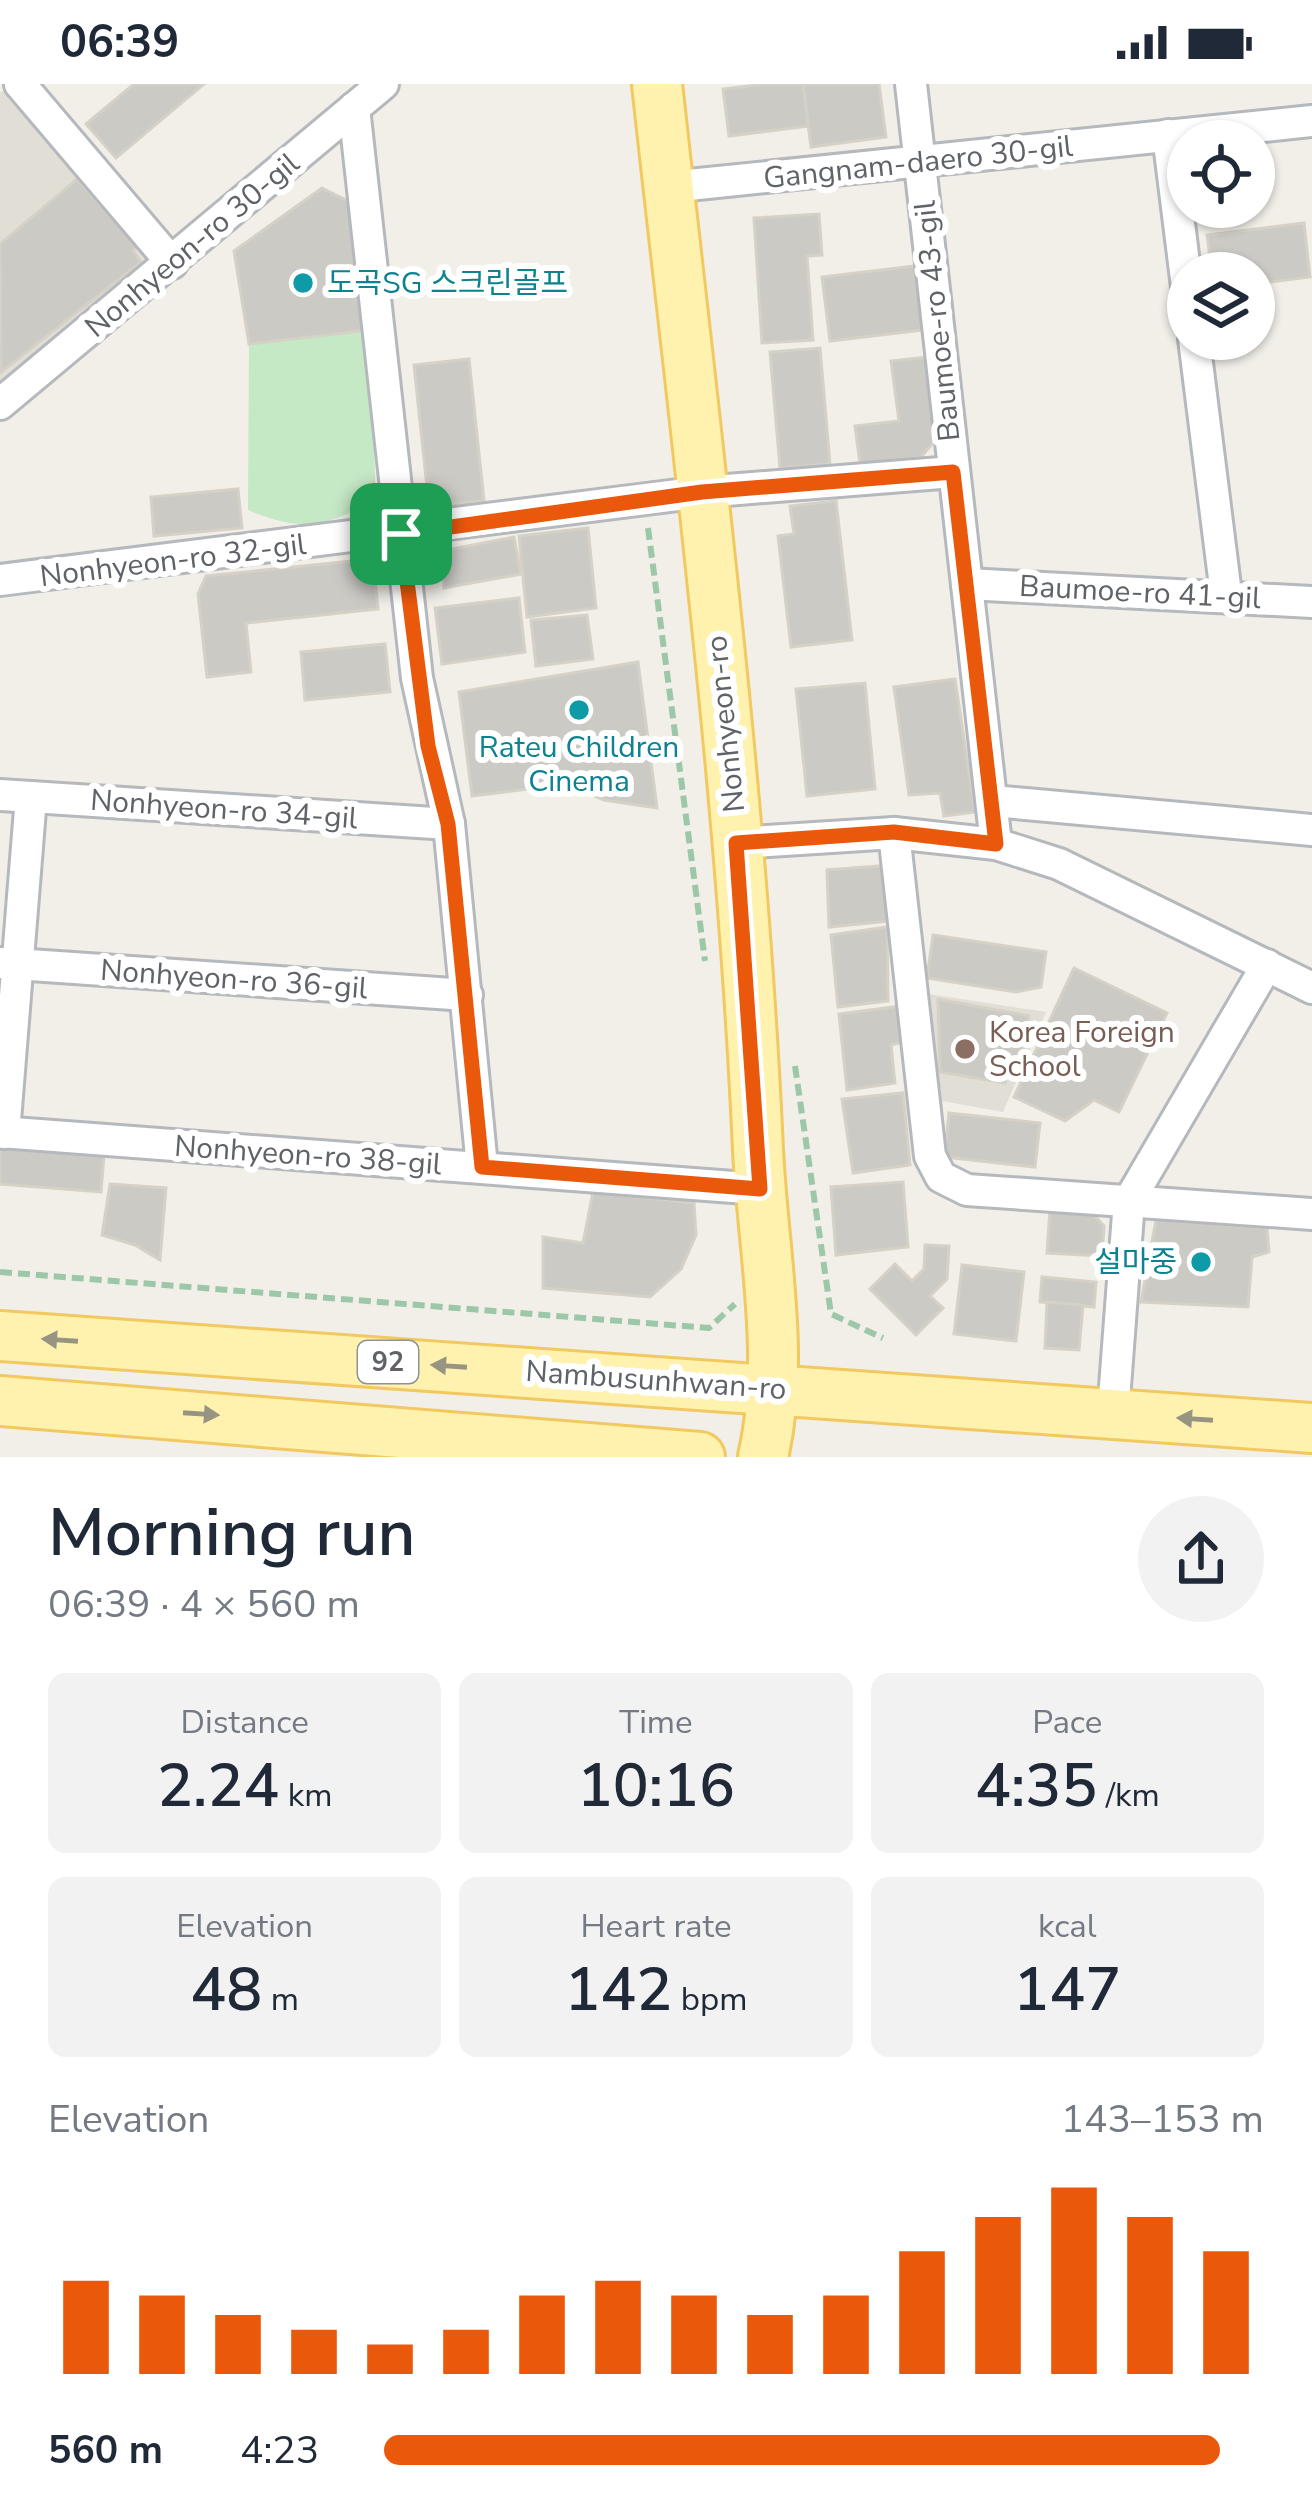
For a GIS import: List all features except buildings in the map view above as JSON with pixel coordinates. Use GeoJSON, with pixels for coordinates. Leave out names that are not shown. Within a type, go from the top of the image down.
{"type":"FeatureCollection","features":[{"type":"Feature","properties":{"kind":"main road","name":"Nonhyeon-ro"},"geometry":{"type":"LineString","coordinates":[[657,84],[736,843],[775,1388],[764,1457]]}},
{"type":"Feature","properties":{"kind":"main road","name":"Nambusunhwan-ro"},"geometry":{"type":"LineString","coordinates":[[0,1336],[1312,1428]]}},
{"type":"Feature","properties":{"kind":"main road","name":"92"},"geometry":{"type":"LineString","coordinates":[[0,1401],[700,1457]]}},
{"type":"Feature","properties":{"kind":"street"},"geometry":{"type":"LineString","coordinates":[[20,84],[172,263]]}},
{"type":"Feature","properties":{"kind":"street","name":"Nonhyeon-ro 30-gil"},"geometry":{"type":"LineString","coordinates":[[0,404],[383,84]]}},
{"type":"Feature","properties":{"kind":"street","name":"Baumoe-ro 43-gil"},"geometry":{"type":"LineString","coordinates":[[911,84],[996,844]]}},
{"type":"Feature","properties":{"kind":"street"},"geometry":{"type":"LineString","coordinates":[[354,108],[428,746],[448,824],[482,1167]]}},
{"type":"Feature","properties":{"kind":"street","name":"Gangnam-daero 30-gil"},"geometry":{"type":"LineString","coordinates":[[1275,125],[1312,121]]}},
{"type":"Feature","properties":{"kind":"street","name":"Gangnam-daero 30-gil"},"geometry":{"type":"LineString","coordinates":[[669,187],[1167,135]]}},
{"type":"Feature","properties":{"kind":"street"},"geometry":{"type":"LineString","coordinates":[[1196,360],[1226,594]]}},
{"type":"Feature","properties":{"kind":"street"},"geometry":{"type":"LineString","coordinates":[[702,492],[953,472]]}},
{"type":"Feature","properties":{"kind":"street","name":"Nonhyeon-ro 32-gil"},"geometry":{"type":"LineString","coordinates":[[0,580],[401,534],[702,492]]}},
{"type":"Feature","properties":{"kind":"street","name":"Baumoe-ro 41-gil"},"geometry":{"type":"LineString","coordinates":[[968,584],[1312,602]]}},
{"type":"Feature","properties":{"kind":"street","name":"Nonhyeon-ro 34-gil"},"geometry":{"type":"LineString","coordinates":[[0,794],[448,824]]}},
{"type":"Feature","properties":{"kind":"street"},"geometry":{"type":"LineString","coordinates":[[2,1133],[8,964],[32,796]]}},
{"type":"Feature","properties":{"kind":"street"},"geometry":{"type":"LineString","coordinates":[[993,801],[1312,830]]}},
{"type":"Feature","properties":{"kind":"street"},"geometry":{"type":"LineString","coordinates":[[736,843],[894,832],[996,844],[1059,864],[1312,988]]}},
{"type":"Feature","properties":{"kind":"street"},"geometry":{"type":"LineString","coordinates":[[894,832],[930,1156],[941,1177],[967,1190],[1312,1214]]}},
{"type":"Feature","properties":{"kind":"street","name":"Nonhyeon-ro 36-gil"},"geometry":{"type":"LineString","coordinates":[[8,964],[467,995]]}},
{"type":"Feature","properties":{"kind":"street"},"geometry":{"type":"LineString","coordinates":[[1113,1413],[1129,1202],[1267,965]]}},
{"type":"Feature","properties":{"kind":"street","name":"Nonhyeon-ro 38-gil"},"geometry":{"type":"LineString","coordinates":[[2,1133],[760,1189]]}},
{"type":"Feature","properties":{"kind":"path"},"geometry":{"type":"LineString","coordinates":[[645,500],[707,974]]}},
{"type":"Feature","properties":{"kind":"path"},"geometry":{"type":"LineString","coordinates":[[794,1055],[831,1314],[883,1338]]}},
{"type":"Feature","properties":{"kind":"path"},"geometry":{"type":"LineString","coordinates":[[0,1272],[709,1328],[743,1296]]}},
{"type":"Feature","properties":{"kind":"shaded area"},"geometry":{"type":"Polygon","coordinates":[[[8,87],[156,259],[0,392],[0,93],[8,87]]]}},
{"type":"Feature","properties":{"kind":"shaded area"},"geometry":{"type":"Polygon","coordinates":[[[929,994],[1046,1012],[1003,1112],[942,1101],[929,994]]]}},
{"type":"Feature","properties":{"kind":"green space"},"geometry":{"type":"Polygon","coordinates":[[[369,330],[376,499],[313,524],[283,522],[248,510],[249,344],[369,330]]]}},
{"type":"Feature","properties":{"kind":"place","name":"도곡SG 스크린골프"},"geometry":{"type":"Point","coordinates":[303,283]}},
{"type":"Feature","properties":{"kind":"place","name":"Rateu Children Cinema"},"geometry":{"type":"Point","coordinates":[579,710]}},
{"type":"Feature","properties":{"kind":"place","name":"Korea Foreign School"},"geometry":{"type":"Point","coordinates":[965,1049]}},
{"type":"Feature","properties":{"kind":"place","name":"설마중"},"geometry":{"type":"Point","coordinates":[1201,1262]}},
{"type":"Feature","properties":{"kind":"route"},"geometry":{"type":"LineString","coordinates":[[953,472],[996,844],[894,832],[736,843],[760,1189],[482,1167],[448,824],[428,746],[401,534],[702,492],[953,472]]}}]}
